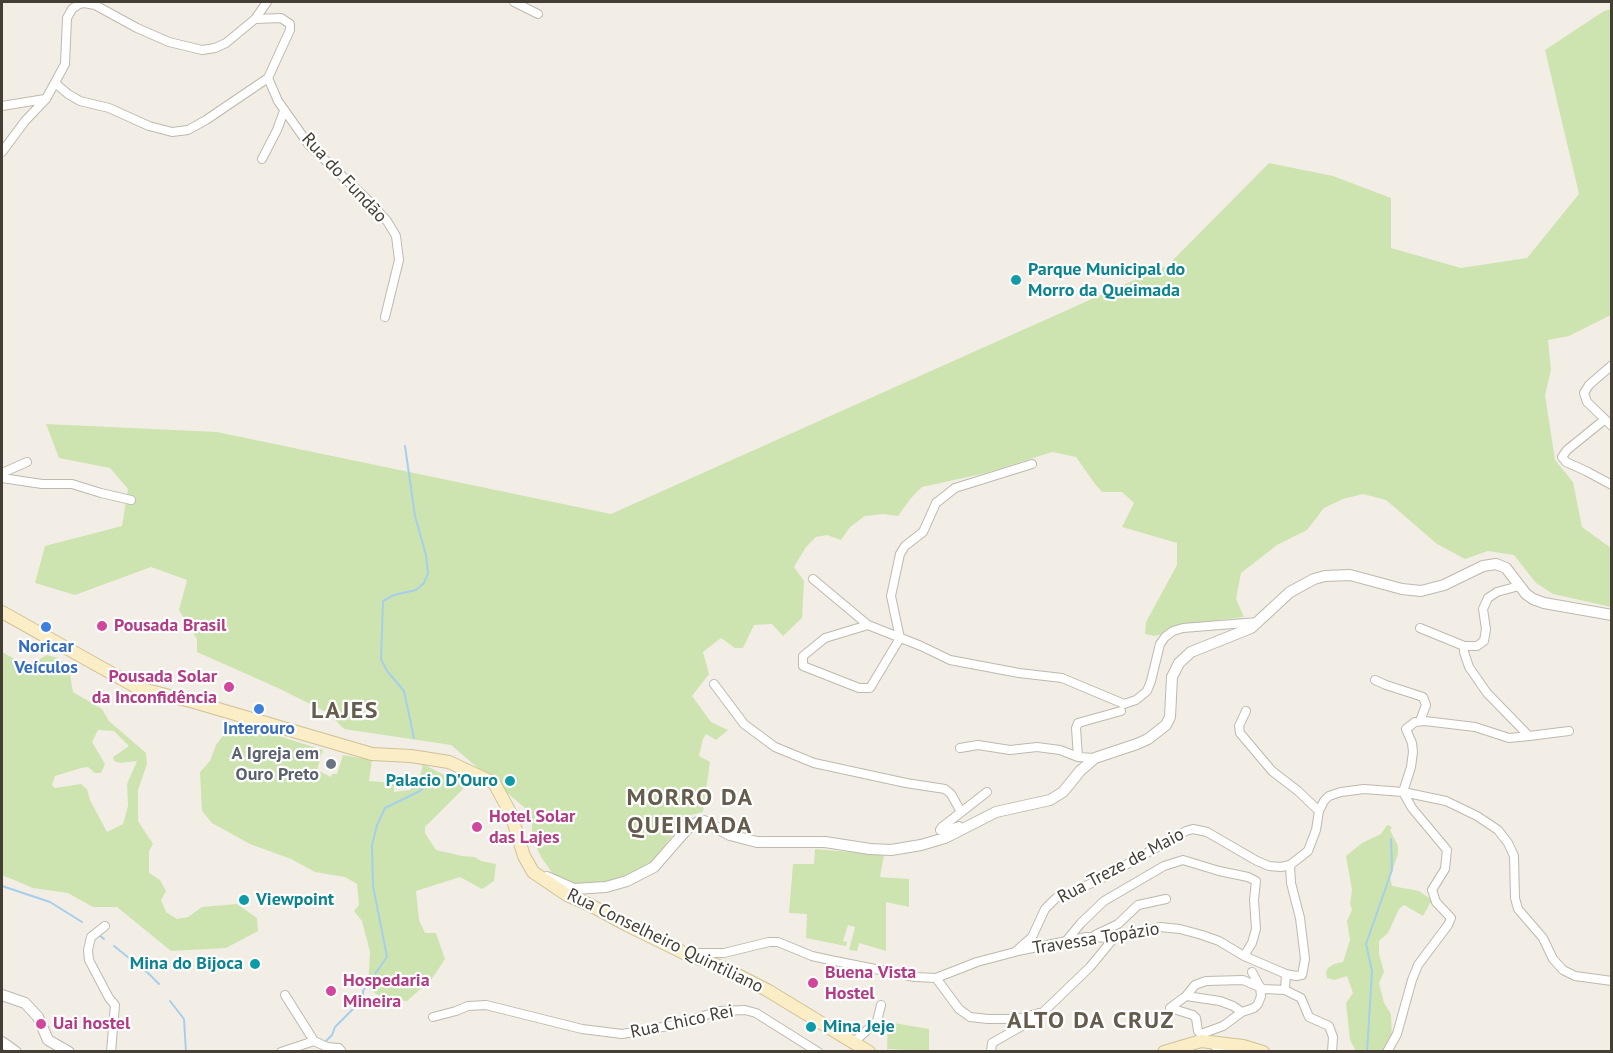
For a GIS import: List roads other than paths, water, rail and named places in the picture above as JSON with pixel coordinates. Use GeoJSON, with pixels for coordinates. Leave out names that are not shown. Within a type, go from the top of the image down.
{"type":"FeatureCollection","features":[{"type":"Feature","properties":{"kind":"main road"},"geometry":{"type":"LineString","coordinates":[[2,612],[138,688],[194,702],[363,752],[449,762],[494,783],[511,814],[524,856],[533,872]]}},
{"type":"Feature","properties":{"kind":"main road","name":"Rua Conselheiro Quintiliano"},"geometry":{"type":"LineString","coordinates":[[533,872],[567,895],[627,926],[686,954],[724,968],[767,990],[869,1052]]}},
{"type":"Feature","properties":{"kind":"main road"},"geometry":{"type":"LineString","coordinates":[[1164,1052],[1204,1039],[1263,1052]]}},
{"type":"Feature","properties":{"kind":"street"},"geometry":{"type":"LineString","coordinates":[[2,152],[25,121],[46,99],[65,64],[67,18],[72,9],[79,4],[95,5],[169,42],[202,51],[226,43],[255,19],[267,2]]}},
{"type":"Feature","properties":{"kind":"street"},"geometry":{"type":"LineString","coordinates":[[514,2],[538,14]]}},
{"type":"Feature","properties":{"kind":"street"},"geometry":{"type":"LineString","coordinates":[[55,83],[80,100],[109,108],[149,126],[172,132],[188,130],[268,78],[290,30],[290,24],[281,18],[255,19]]}},
{"type":"Feature","properties":{"kind":"street","name":"Rua do Fundão"},"geometry":{"type":"LineString","coordinates":[[268,78],[284,111],[309,145],[371,203],[387,220],[396,236],[399,260],[385,317]]}},
{"type":"Feature","properties":{"kind":"street"},"geometry":{"type":"LineString","coordinates":[[2,106],[46,99]]}},
{"type":"Feature","properties":{"kind":"street"},"geometry":{"type":"LineString","coordinates":[[262,159],[284,111]]}},
{"type":"Feature","properties":{"kind":"street"},"geometry":{"type":"LineString","coordinates":[[1611,365],[1589,385],[1584,393],[1587,402],[1608,423],[1574,444],[1562,457],[1566,462],[1611,485]]}},
{"type":"Feature","properties":{"kind":"street"},"geometry":{"type":"LineString","coordinates":[[2,473],[27,462]]}},
{"type":"Feature","properties":{"kind":"street"},"geometry":{"type":"LineString","coordinates":[[868,626],[825,638],[803,656],[803,666],[867,689],[877,678],[900,638],[891,596],[900,554],[923,532],[936,503],[956,488],[1032,464]]}},
{"type":"Feature","properties":{"kind":"street"},"geometry":{"type":"LineString","coordinates":[[2,478],[42,484],[72,484],[131,500]]}},
{"type":"Feature","properties":{"kind":"street"},"geometry":{"type":"LineString","coordinates":[[960,748],[978,745],[1010,750],[1028,747],[1050,748],[1078,757],[1095,758],[1137,744],[1166,725],[1170,717],[1172,677],[1179,663],[1191,652],[1240,633],[1259,622],[1277,602],[1290,592],[1314,579],[1325,576],[1350,575],[1402,589],[1421,591],[1444,585],[1483,566],[1496,564],[1506,568],[1519,586],[1533,599],[1611,615]]}},
{"type":"Feature","properties":{"kind":"street"},"geometry":{"type":"LineString","coordinates":[[813,579],[868,626],[950,660],[962,664],[1068,680],[1124,704],[1136,700],[1147,691],[1160,644],[1165,636],[1173,631],[1183,628],[1259,622]]}},
{"type":"Feature","properties":{"kind":"street"},"geometry":{"type":"LineString","coordinates":[[1420,628],[1464,646],[1477,646],[1484,641],[1486,629],[1483,609],[1488,598],[1497,592],[1519,586]]}},
{"type":"Feature","properties":{"kind":"street"},"geometry":{"type":"LineString","coordinates":[[1464,646],[1469,667],[1481,686],[1529,736]]}},
{"type":"Feature","properties":{"kind":"street"},"geometry":{"type":"LineString","coordinates":[[1375,680],[1423,697],[1426,705],[1420,721]]}},
{"type":"Feature","properties":{"kind":"street"},"geometry":{"type":"LineString","coordinates":[[714,684],[744,724],[775,747],[814,763],[945,789],[951,794],[961,812]]}},
{"type":"Feature","properties":{"kind":"street"},"geometry":{"type":"LineString","coordinates":[[1078,757],[1076,728],[1078,723],[1121,711]]}},
{"type":"Feature","properties":{"kind":"street"},"geometry":{"type":"LineString","coordinates":[[1246,711],[1239,726],[1240,733],[1272,771],[1319,811]]}},
{"type":"Feature","properties":{"kind":"street"},"geometry":{"type":"LineString","coordinates":[[1387,1052],[1397,1034],[1418,965],[1451,918],[1436,902],[1432,890],[1445,869],[1447,850],[1412,808],[1403,792],[1412,767],[1413,752],[1406,729],[1410,724],[1420,721],[1475,727],[1509,738],[1569,731]]}},
{"type":"Feature","properties":{"kind":"street"},"geometry":{"type":"LineString","coordinates":[[987,792],[941,830],[948,830],[1015,807],[1050,800],[1057,796],[1095,758]]}},
{"type":"Feature","properties":{"kind":"street"},"geometry":{"type":"LineString","coordinates":[[1285,990],[1286,974],[1302,975],[1305,959],[1300,918],[1291,883],[1290,865],[1308,851],[1324,801],[1329,796],[1341,792],[1364,789],[1403,792],[1446,801],[1477,816],[1498,830],[1514,856],[1515,898],[1518,909],[1543,938],[1553,959],[1563,970],[1575,976],[1611,981]]}},
{"type":"Feature","properties":{"kind":"street"},"geometry":{"type":"LineString","coordinates":[[533,872],[574,889],[606,887],[627,881],[654,867],[688,828],[704,821],[730,835],[757,842],[825,842],[880,850],[907,848],[945,838],[988,816]]}},
{"type":"Feature","properties":{"kind":"street","name":"Rua Treze de Maio"},"geometry":{"type":"LineString","coordinates":[[1015,952],[1032,937],[1045,909],[1056,898],[1097,881],[1185,831],[1193,829],[1207,832],[1269,866],[1290,865]]}},
{"type":"Feature","properties":{"kind":"street"},"geometry":{"type":"LineString","coordinates":[[1067,940],[1104,901],[1164,866],[1183,860],[1256,881],[1254,900],[1257,923],[1252,943],[1244,956]]}},
{"type":"Feature","properties":{"kind":"street"},"geometry":{"type":"LineString","coordinates":[[1086,937],[1109,930],[1138,905],[1166,899]]}},
{"type":"Feature","properties":{"kind":"street"},"geometry":{"type":"LineString","coordinates":[[105,926],[91,937],[88,950],[89,960],[115,1005],[111,1052]]}},
{"type":"Feature","properties":{"kind":"street","name":"Travessa Topázio"},"geometry":{"type":"LineString","coordinates":[[1015,952],[1067,940],[1086,937],[1114,938],[1151,928],[1169,927],[1219,941],[1244,956],[1286,974]]}},
{"type":"Feature","properties":{"kind":"street"},"geometry":{"type":"LineString","coordinates":[[991,1052],[992,1043],[1010,1031],[1034,1020],[1077,981],[1114,938]]}},
{"type":"Feature","properties":{"kind":"street"},"geometry":{"type":"LineString","coordinates":[[686,954],[724,953],[778,942],[812,956],[915,977],[936,978],[977,962],[1015,952]]}},
{"type":"Feature","properties":{"kind":"street"},"geometry":{"type":"LineString","coordinates":[[1204,1039],[1242,1012],[1258,1004],[1261,996],[1260,987],[1252,972]]}},
{"type":"Feature","properties":{"kind":"street"},"geometry":{"type":"LineString","coordinates":[[936,978],[959,1009],[970,1017],[1017,1019],[1041,1013]]}},
{"type":"Feature","properties":{"kind":"street"},"geometry":{"type":"LineString","coordinates":[[1228,1052],[1204,1039],[1198,1031],[1194,1015],[1170,1008],[1186,996],[1195,985],[1215,979],[1243,980],[1269,990],[1285,990],[1301,998],[1309,1017],[1329,1026],[1333,1037],[1332,1052]]}},
{"type":"Feature","properties":{"kind":"street"},"geometry":{"type":"LineString","coordinates":[[2,995],[25,1003],[38,1017],[48,1040],[69,1052]]}},
{"type":"Feature","properties":{"kind":"street"},"geometry":{"type":"LineString","coordinates":[[285,995],[315,1041],[327,1047],[339,1048],[342,1052]]}},
{"type":"Feature","properties":{"kind":"street"},"geometry":{"type":"LineString","coordinates":[[1186,996],[1220,1001],[1242,1012]]}},
{"type":"Feature","properties":{"kind":"street","name":"Rua Chico Rei"},"geometry":{"type":"LineString","coordinates":[[433,1017],[468,1006],[486,1005],[582,1029],[622,1034],[674,1025],[719,1011],[745,1010],[764,1017],[818,1052]]}},
{"type":"Feature","properties":{"kind":"street"},"geometry":{"type":"LineString","coordinates":[[853,1043],[877,1021],[881,1005]]}},
{"type":"Feature","properties":{"kind":"street"},"geometry":{"type":"LineString","coordinates":[[281,1052],[315,1041]]}},
{"type":"Feature","properties":{"kind":"street"},"geometry":{"type":"LineString","coordinates":[[2,1042],[16,1052]]}},
{"type":"Feature","properties":{"kind":"waterway"},"geometry":{"type":"LineString","coordinates":[[405,446],[415,516],[426,555],[428,573],[424,583],[416,590],[394,595],[383,601],[381,659],[387,671],[404,691],[414,738]]}},
{"type":"Feature","properties":{"kind":"waterway"},"geometry":{"type":"LineString","coordinates":[[324,1043],[332,1035],[335,1027],[363,999],[363,991],[387,957],[373,886],[372,845],[377,825],[385,808],[420,791],[428,783]]}},
{"type":"Feature","properties":{"kind":"waterway"},"geometry":{"type":"LineString","coordinates":[[1367,1052],[1372,971],[1366,944],[1392,870],[1391,839]]}},
{"type":"Feature","properties":{"kind":"waterway"},"geometry":{"type":"LineString","coordinates":[[2,886],[50,902],[82,922]]}},
{"type":"Feature","properties":{"kind":"waterway"},"geometry":{"type":"LineString","coordinates":[[99,935],[104,939]]}},
{"type":"Feature","properties":{"kind":"waterway"},"geometry":{"type":"LineString","coordinates":[[114,946],[159,984]]}},
{"type":"Feature","properties":{"kind":"waterway"},"geometry":{"type":"LineString","coordinates":[[170,1001],[184,1019],[186,1052]]}},
{"type":"Feature","properties":{"kind":"place","name":"Parque Municipal do Morro da Queimada"},"geometry":{"type":"Point","coordinates":[1016,280]}},
{"type":"Feature","properties":{"kind":"place","name":"Pousada Brasil"},"geometry":{"type":"Point","coordinates":[102,626]}},
{"type":"Feature","properties":{"kind":"place","name":"Noricar Veículos"},"geometry":{"type":"Point","coordinates":[46,627]}},
{"type":"Feature","properties":{"kind":"place","name":"Pousada Solar da Inconfidência"},"geometry":{"type":"Point","coordinates":[229,687]}},
{"type":"Feature","properties":{"kind":"place","name":"Interouro"},"geometry":{"type":"Point","coordinates":[259,709]}},
{"type":"Feature","properties":{"kind":"place","name":"A Igreja em Ouro Preto"},"geometry":{"type":"Point","coordinates":[331,764]}},
{"type":"Feature","properties":{"kind":"place","name":"Palacio D'Ouro"},"geometry":{"type":"Point","coordinates":[510,781]}},
{"type":"Feature","properties":{"kind":"place","name":"Hotel Solar das Lajes"},"geometry":{"type":"Point","coordinates":[477,827]}},
{"type":"Feature","properties":{"kind":"place","name":"Viewpoint"},"geometry":{"type":"Point","coordinates":[244,900]}},
{"type":"Feature","properties":{"kind":"place","name":"Mina do Bijoca"},"geometry":{"type":"Point","coordinates":[255,964]}},
{"type":"Feature","properties":{"kind":"place","name":"Buena Vista Hostel"},"geometry":{"type":"Point","coordinates":[813,983]}},
{"type":"Feature","properties":{"kind":"place","name":"Hospedaria Mineira"},"geometry":{"type":"Point","coordinates":[331,991]}},
{"type":"Feature","properties":{"kind":"place","name":"Uai hostel"},"geometry":{"type":"Point","coordinates":[41,1024]}},
{"type":"Feature","properties":{"kind":"place","name":"Mina Jeje"},"geometry":{"type":"Point","coordinates":[811,1027]}},
{"type":"Feature","properties":{"kind":"district","name":"LAJES"},"geometry":{"type":"Point","coordinates":[345,711]}},
{"type":"Feature","properties":{"kind":"district","name":"MORRO DA QUEIMADA"},"geometry":{"type":"Point","coordinates":[690,812]}},
{"type":"Feature","properties":{"kind":"district","name":"ALTO DA CRUZ"},"geometry":{"type":"Point","coordinates":[1091,1021]}}]}
